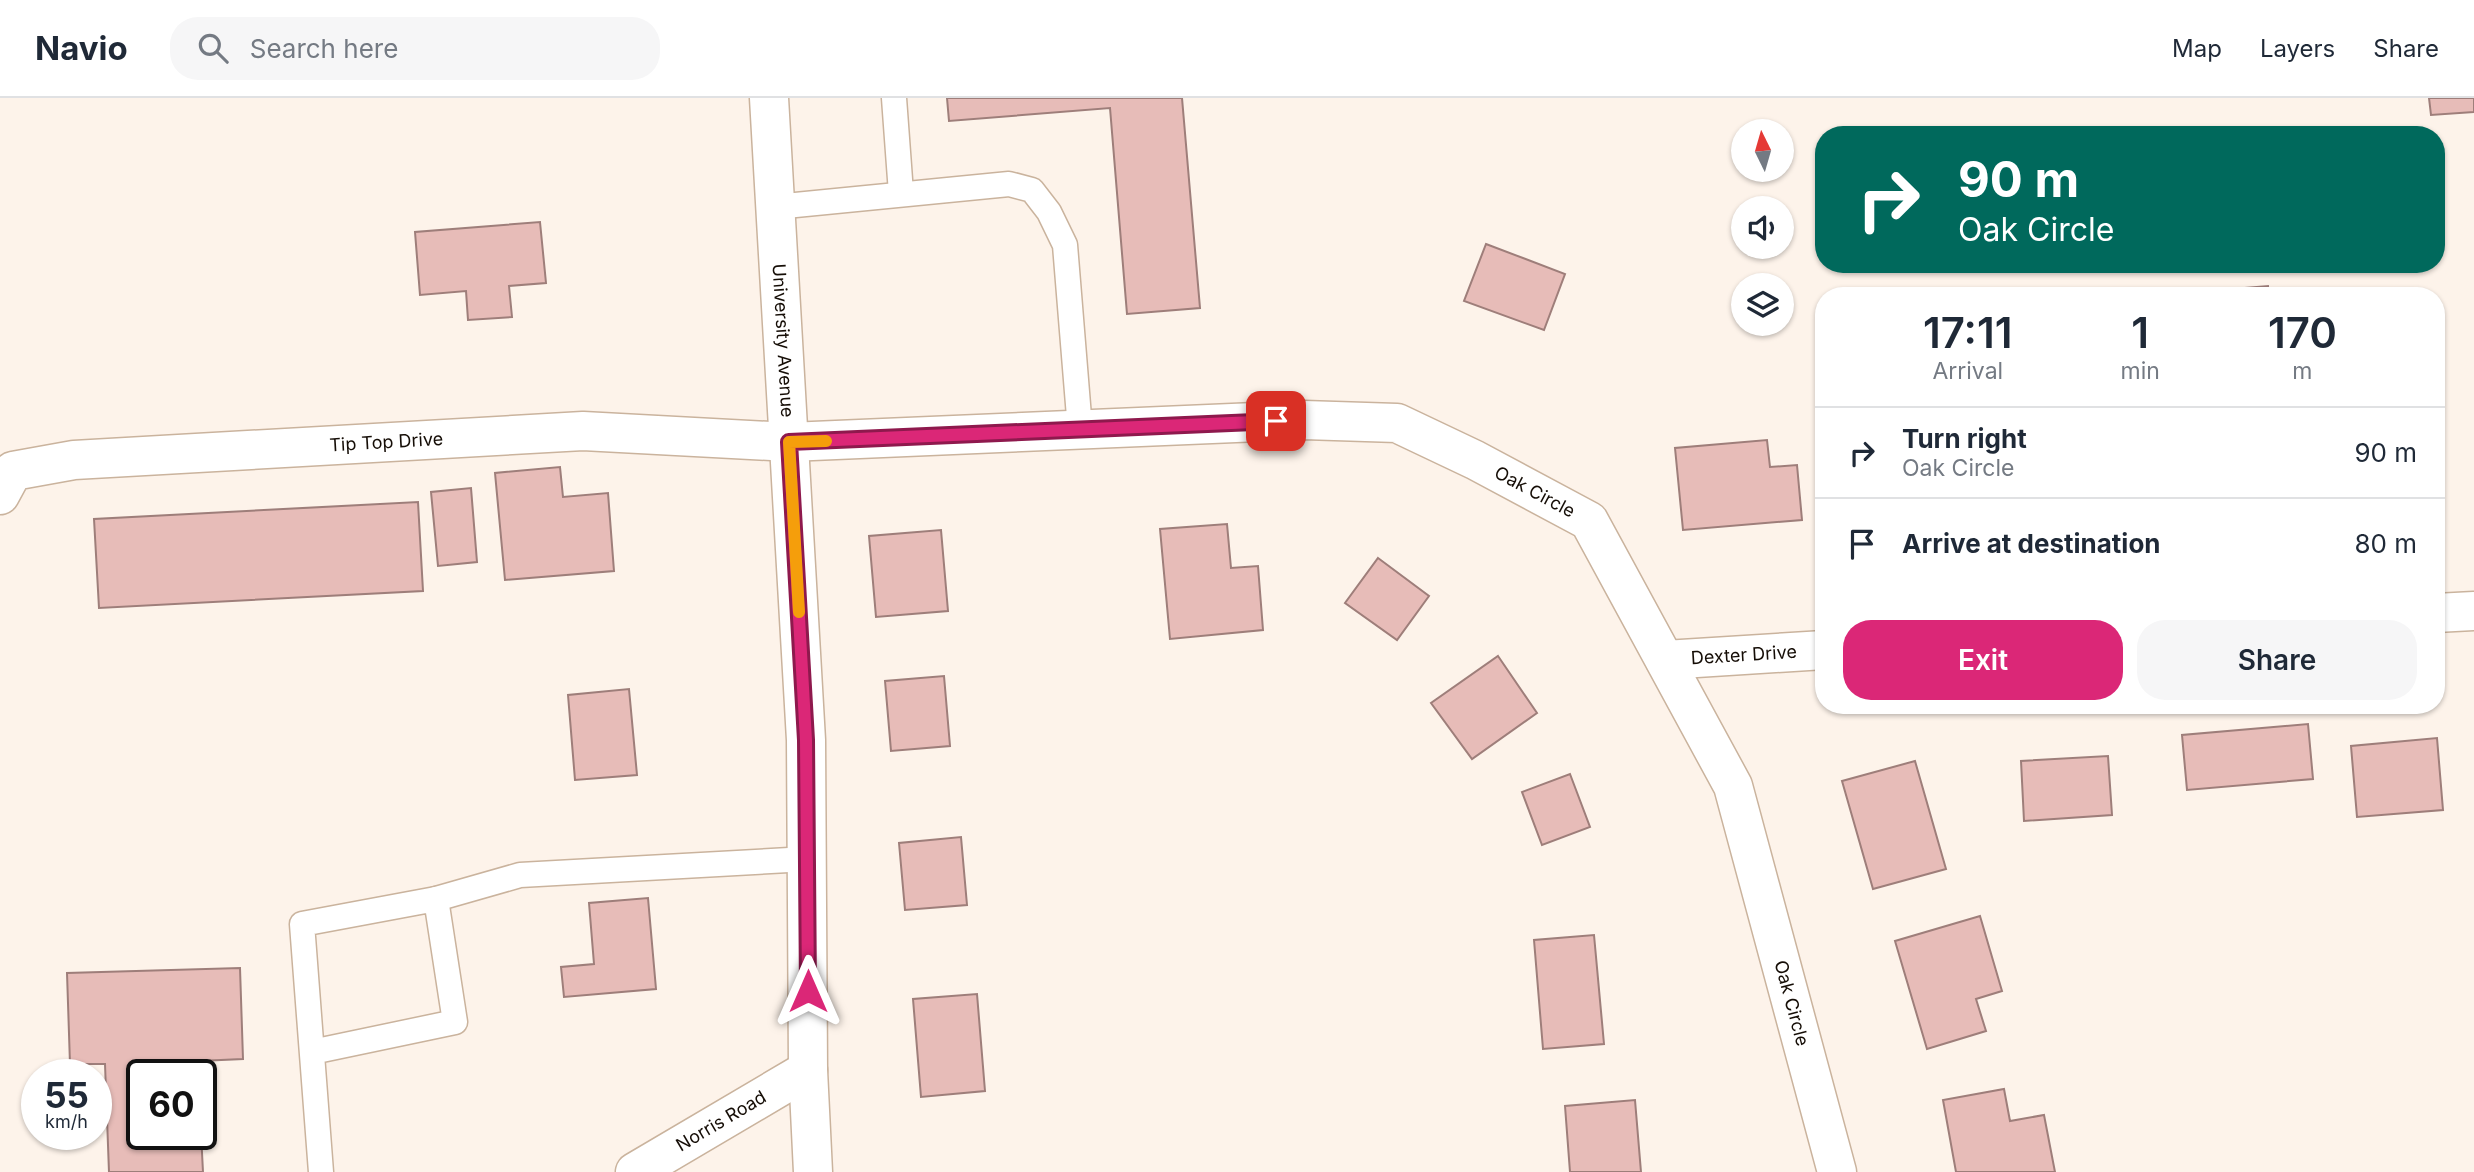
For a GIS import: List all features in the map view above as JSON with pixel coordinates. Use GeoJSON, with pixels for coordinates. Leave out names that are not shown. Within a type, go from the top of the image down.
{"type":"FeatureCollection","features":[{"type":"Feature","properties":{"kind":"street","name":"University Avenue"},"geometry":{"type":"LineString","coordinates":[[769,98],[806,740],[808,1070],[813,1172]]}},
{"type":"Feature","properties":{"kind":"street","name":"Oak Circle"},"geometry":{"type":"LineString","coordinates":[[789,442],[1304,420],[1397,424],[1475,460],[1589,521],[1733,786],[1837,1172]]}},
{"type":"Feature","properties":{"kind":"street","name":"Tip Top Drive"},"geometry":{"type":"LineString","coordinates":[[0,495],[13,471],[74,460],[583,431],[789,442]]}},
{"type":"Feature","properties":{"kind":"street"},"geometry":{"type":"LineString","coordinates":[[2445,613],[2474,611]]}},
{"type":"Feature","properties":{"kind":"street","name":"Dexter Drive"},"geometry":{"type":"LineString","coordinates":[[1665,660],[1815,651]]}},
{"type":"Feature","properties":{"kind":"street","name":"Norris Road"},"geometry":{"type":"LineString","coordinates":[[635,1172],[808,1070]]}},
{"type":"Feature","properties":{"kind":"lane"},"geometry":{"type":"LineString","coordinates":[[894,98],[901,193]]}},
{"type":"Feature","properties":{"kind":"lane"},"geometry":{"type":"LineString","coordinates":[[775,206],[1009,184],[1032,190],[1049,212],[1065,245],[1080,429]]}},
{"type":"Feature","properties":{"kind":"lane"},"geometry":{"type":"LineString","coordinates":[[321,1172],[302,924],[436,899],[520,875],[807,859]]}},
{"type":"Feature","properties":{"kind":"lane"},"geometry":{"type":"LineString","coordinates":[[312,1052],[456,1022],[436,899]]}},
{"type":"Feature","properties":{"kind":"building"},"geometry":{"type":"Polygon","coordinates":[[[947,98],[1182,98],[1200,308],[1127,314],[1110,108],[949,121],[947,98]]]}},
{"type":"Feature","properties":{"kind":"building"},"geometry":{"type":"Polygon","coordinates":[[[2429,98],[2474,98],[2474,112],[2431,115],[2429,98]]]}},
{"type":"Feature","properties":{"kind":"building"},"geometry":{"type":"Polygon","coordinates":[[[540,222],[546,283],[509,286],[512,317],[468,320],[466,291],[420,295],[415,232],[540,222]]]}},
{"type":"Feature","properties":{"kind":"building"},"geometry":{"type":"Polygon","coordinates":[[[1486,244],[1565,274],[1544,330],[1464,301],[1486,244]]]}},
{"type":"Feature","properties":{"kind":"building"},"geometry":{"type":"Polygon","coordinates":[[[1767,440],[1770,467],[1797,465],[1802,520],[1683,530],[1675,448],[1767,440]]]}},
{"type":"Feature","properties":{"kind":"building"},"geometry":{"type":"Polygon","coordinates":[[[560,467],[563,497],[608,493],[614,571],[505,580],[495,473],[560,467]]]}},
{"type":"Feature","properties":{"kind":"building"},"geometry":{"type":"Polygon","coordinates":[[[471,488],[477,562],[438,566],[431,492],[471,488]]]}},
{"type":"Feature","properties":{"kind":"building"},"geometry":{"type":"Polygon","coordinates":[[[418,502],[423,591],[99,608],[94,519],[418,502]]]}},
{"type":"Feature","properties":{"kind":"building"},"geometry":{"type":"Polygon","coordinates":[[[1227,524],[1231,568],[1258,566],[1263,630],[1170,639],[1160,529],[1227,524]]]}},
{"type":"Feature","properties":{"kind":"building"},"geometry":{"type":"Polygon","coordinates":[[[941,530],[948,611],[876,617],[869,536],[941,530]]]}},
{"type":"Feature","properties":{"kind":"building"},"geometry":{"type":"Polygon","coordinates":[[[1378,558],[1429,596],[1397,640],[1345,603],[1378,558]]]}},
{"type":"Feature","properties":{"kind":"building"},"geometry":{"type":"Polygon","coordinates":[[[1498,656],[1537,713],[1472,759],[1431,703],[1498,656]]]}},
{"type":"Feature","properties":{"kind":"building"},"geometry":{"type":"Polygon","coordinates":[[[944,676],[950,746],[891,751],[885,681],[944,676]]]}},
{"type":"Feature","properties":{"kind":"building"},"geometry":{"type":"Polygon","coordinates":[[[629,689],[637,775],[575,780],[568,695],[629,689]]]}},
{"type":"Feature","properties":{"kind":"building"},"geometry":{"type":"Polygon","coordinates":[[[2308,724],[2313,779],[2187,790],[2182,735],[2308,724]]]}},
{"type":"Feature","properties":{"kind":"building"},"geometry":{"type":"Polygon","coordinates":[[[2437,738],[2443,810],[2357,817],[2351,746],[2437,738]]]}},
{"type":"Feature","properties":{"kind":"building"},"geometry":{"type":"Polygon","coordinates":[[[2108,756],[2112,815],[2024,821],[2021,761],[2108,756]]]}},
{"type":"Feature","properties":{"kind":"building"},"geometry":{"type":"Polygon","coordinates":[[[1915,761],[1946,869],[1873,889],[1842,781],[1915,761]]]}},
{"type":"Feature","properties":{"kind":"building"},"geometry":{"type":"Polygon","coordinates":[[[1570,774],[1590,827],[1542,845],[1522,792],[1570,774]]]}},
{"type":"Feature","properties":{"kind":"building"},"geometry":{"type":"Polygon","coordinates":[[[961,837],[967,905],[905,910],[899,843],[961,837]]]}},
{"type":"Feature","properties":{"kind":"building"},"geometry":{"type":"Polygon","coordinates":[[[648,898],[656,989],[564,997],[561,967],[594,964],[589,903],[648,898]]]}},
{"type":"Feature","properties":{"kind":"building"},"geometry":{"type":"Polygon","coordinates":[[[1980,916],[2002,991],[1976,999],[1986,1031],[1927,1049],[1895,941],[1980,916]]]}},
{"type":"Feature","properties":{"kind":"building"},"geometry":{"type":"Polygon","coordinates":[[[1594,935],[1604,1044],[1543,1049],[1534,940],[1594,935]]]}},
{"type":"Feature","properties":{"kind":"building"},"geometry":{"type":"Polygon","coordinates":[[[240,968],[243,1059],[126,1059],[126,1150],[202,1150],[203,1172],[109,1172],[108,1150],[112,1150],[112,1059],[70,1059],[67,973],[240,968]]]}},
{"type":"Feature","properties":{"kind":"building"},"geometry":{"type":"Polygon","coordinates":[[[977,994],[985,1091],[921,1097],[913,999],[977,994]]]}},
{"type":"Feature","properties":{"kind":"building"},"geometry":{"type":"Polygon","coordinates":[[[2004,1089],[2010,1121],[2044,1115],[2055,1172],[1956,1172],[1943,1100],[2004,1089]]]}},
{"type":"Feature","properties":{"kind":"building"},"geometry":{"type":"Polygon","coordinates":[[[1635,1100],[1641,1172],[1570,1172],[1565,1106],[1635,1100]]]}},
{"type":"Feature","properties":{"kind":"slow traffic"},"geometry":{"type":"LineString","coordinates":[[799,612],[789,442],[826,441]]}},
{"type":"Feature","properties":{"kind":"route"},"geometry":{"type":"LineString","coordinates":[[808,991],[806,740],[789,442],[1276,421]]}}]}
